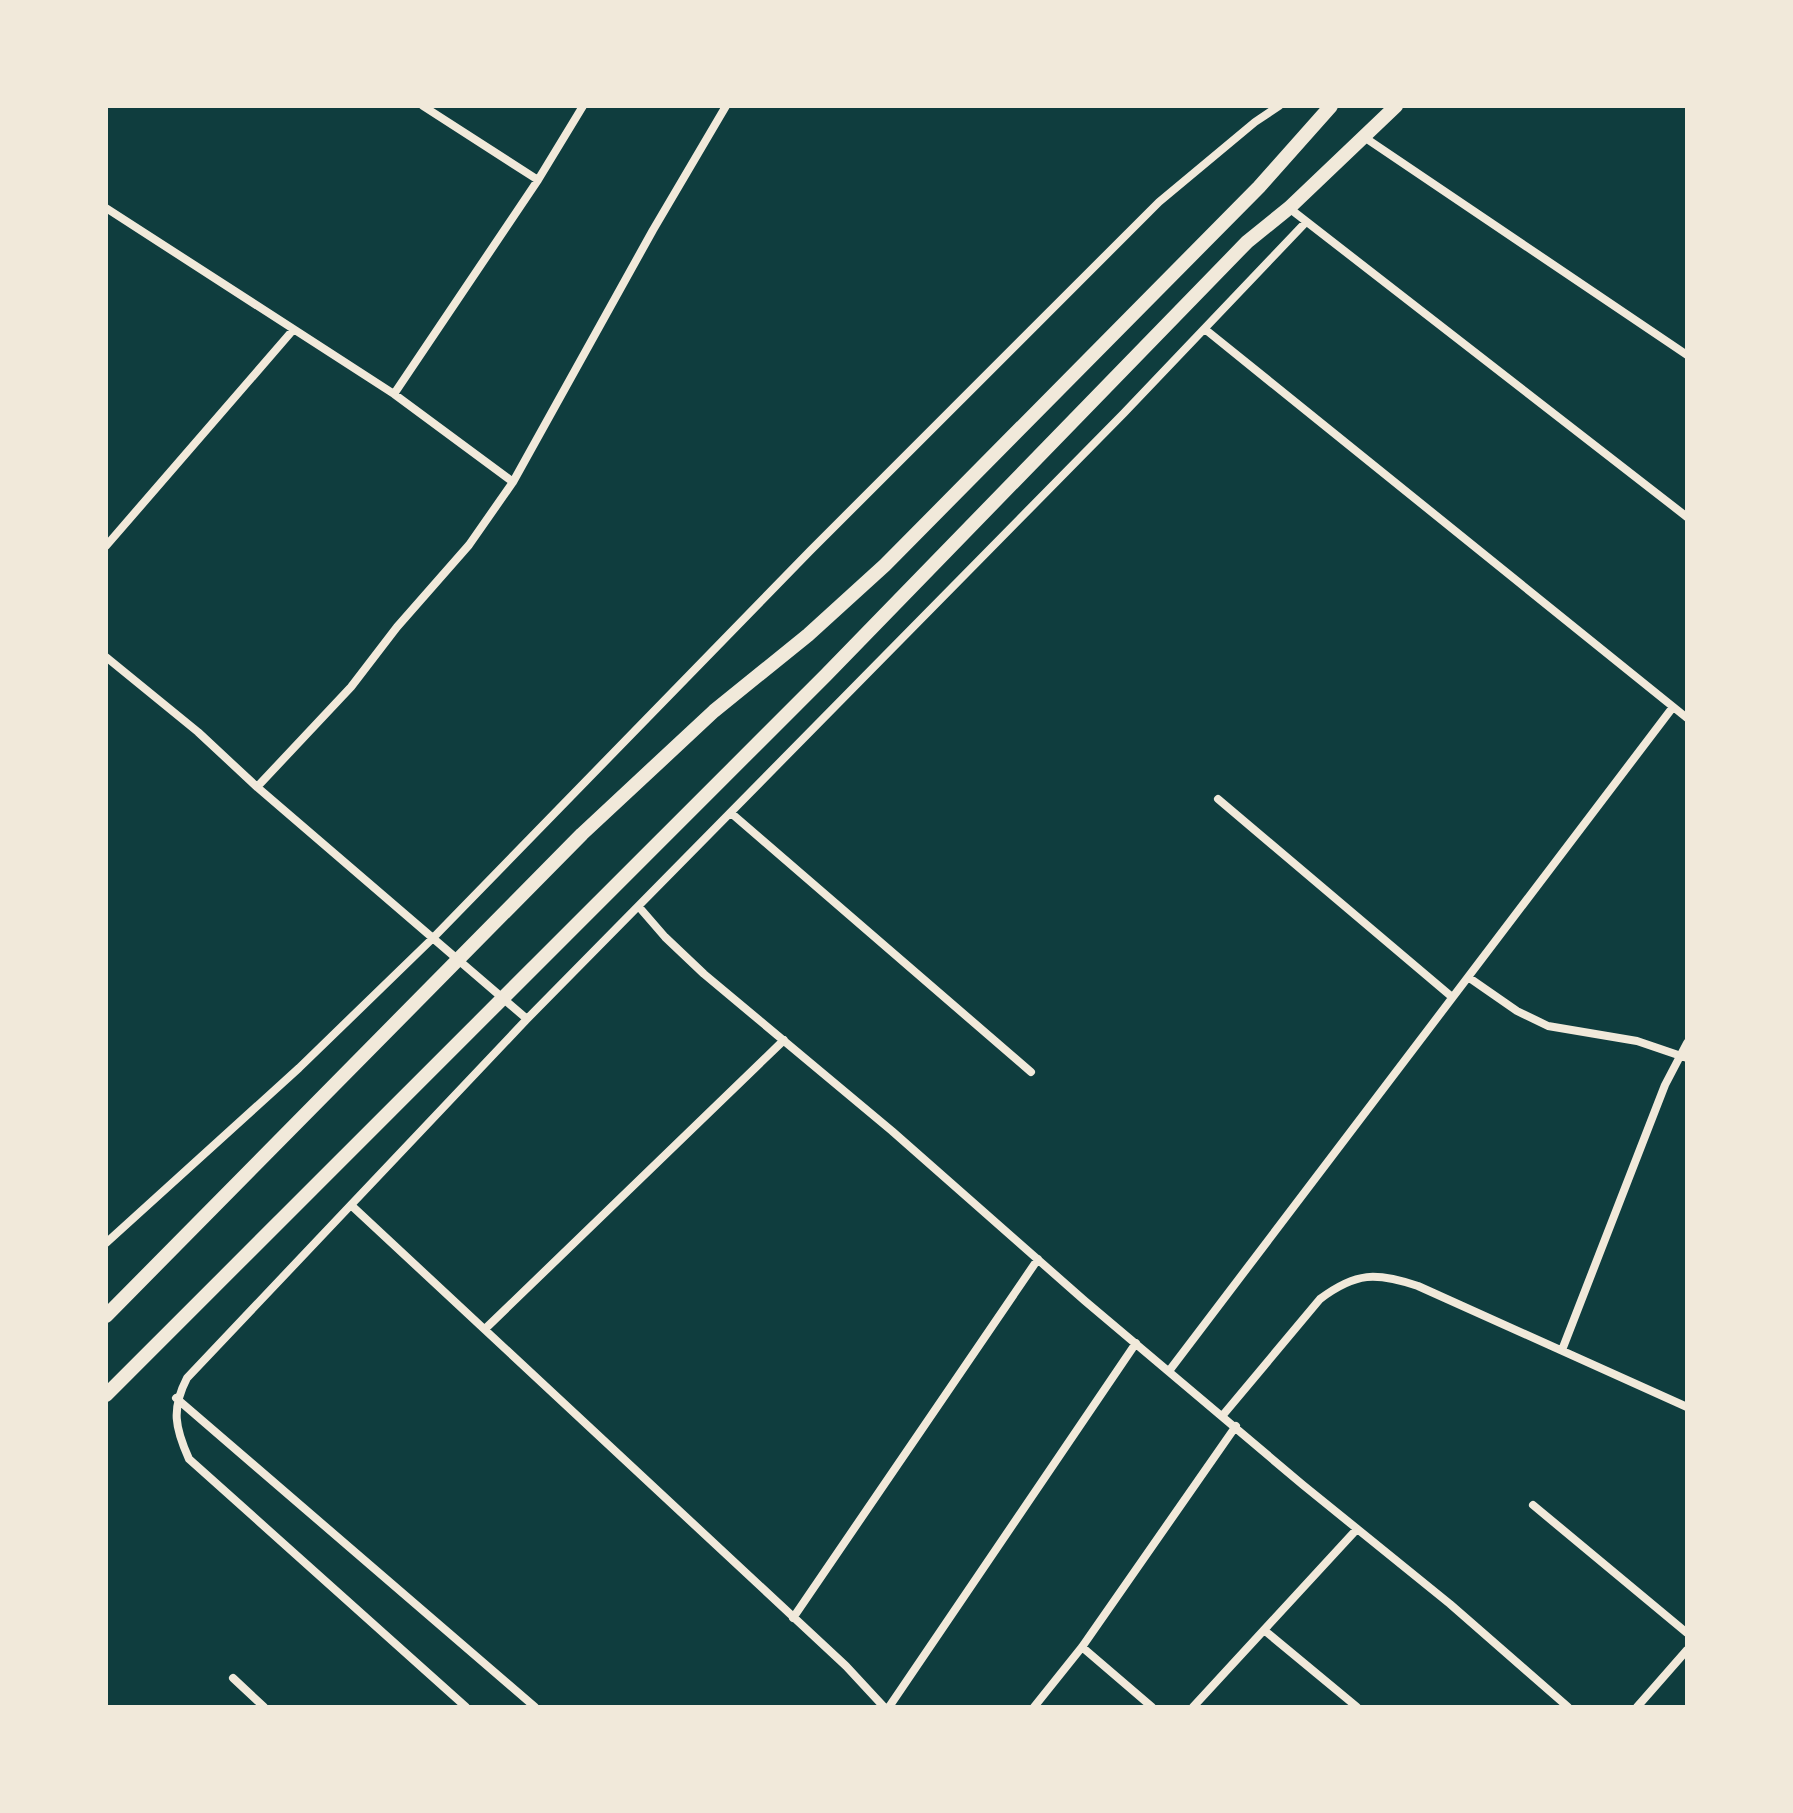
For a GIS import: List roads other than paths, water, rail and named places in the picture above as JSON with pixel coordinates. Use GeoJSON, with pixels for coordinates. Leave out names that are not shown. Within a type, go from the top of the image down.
{"type":"FeatureCollection","features":[{"type":"Feature","properties":{"kind":"street"},"geometry":{"type":"LineString","coordinates":[[423,106],[538,180]]}},
{"type":"Feature","properties":{"kind":"street"},"geometry":{"type":"LineString","coordinates":[[394,394],[538,180],[583,106]]}},
{"type":"Feature","properties":{"kind":"street"},"geometry":{"type":"LineString","coordinates":[[257,787],[351,687],[397,627],[469,545],[513,482],[726,106]]}},
{"type":"Feature","properties":{"kind":"street"},"geometry":{"type":"LineString","coordinates":[[106,1316],[582,834],[714,711],[808,635],[885,565],[1259,187],[1331,106]]}},
{"type":"Feature","properties":{"kind":"street"},"geometry":{"type":"LineString","coordinates":[[106,1395],[826,675],[1247,242],[1289,208],[1396,106]]}},
{"type":"Feature","properties":{"kind":"street"},"geometry":{"type":"LineString","coordinates":[[106,1243],[299,1068],[433,938],[810,551],[1159,202],[1274,107]]}},
{"type":"Feature","properties":{"kind":"street"},"geometry":{"type":"LineString","coordinates":[[1364,137],[1687,355]]}},
{"type":"Feature","properties":{"kind":"street"},"geometry":{"type":"LineString","coordinates":[[1289,208],[1687,517]]}},
{"type":"Feature","properties":{"kind":"street"},"geometry":{"type":"LineString","coordinates":[[107,212],[394,394],[513,482]]}},
{"type":"Feature","properties":{"kind":"street"},"geometry":{"type":"LineString","coordinates":[[466,1707],[189,1459],[177,1433],[176,1398],[187,1378],[527,1019],[1206,330],[1306,222]]}},
{"type":"Feature","properties":{"kind":"street"},"geometry":{"type":"LineString","coordinates":[[106,546],[293,330]]}},
{"type":"Feature","properties":{"kind":"street"},"geometry":{"type":"LineString","coordinates":[[1206,330],[1687,718]]}},
{"type":"Feature","properties":{"kind":"street"},"geometry":{"type":"LineString","coordinates":[[106,657],[198,732],[257,787],[527,1019]]}},
{"type":"Feature","properties":{"kind":"street"},"geometry":{"type":"LineString","coordinates":[[1169,1371],[1673,707]]}},
{"type":"Feature","properties":{"kind":"street"},"geometry":{"type":"LineString","coordinates":[[1218,799],[1452,997]]}},
{"type":"Feature","properties":{"kind":"street"},"geometry":{"type":"LineString","coordinates":[[731,813],[1031,1072]]}},
{"type":"Feature","properties":{"kind":"street"},"geometry":{"type":"LineString","coordinates":[[639,907],[704,974],[1568,1707]]}},
{"type":"Feature","properties":{"kind":"street"},"geometry":{"type":"LineString","coordinates":[[1468,977],[1517,1011],[1548,1026],[1637,1041],[1684,1057]]}},
{"type":"Feature","properties":{"kind":"street"},"geometry":{"type":"LineString","coordinates":[[485,1329],[784,1040]]}},
{"type":"Feature","properties":{"kind":"street"},"geometry":{"type":"LineString","coordinates":[[1562,1350],[1665,1085],[1684,1057],[1687,1043]]}},
{"type":"Feature","properties":{"kind":"street"},"geometry":{"type":"LineString","coordinates":[[352,1206],[846,1666],[886,1707],[1136,1343]]}},
{"type":"Feature","properties":{"kind":"street"},"geometry":{"type":"LineString","coordinates":[[793,1618],[1038,1259]]}},
{"type":"Feature","properties":{"kind":"street"},"geometry":{"type":"LineString","coordinates":[[1223,1415],[1320,1299],[1344,1283],[1369,1275],[1391,1277],[1418,1286],[1687,1407]]}},
{"type":"Feature","properties":{"kind":"street"},"geometry":{"type":"LineString","coordinates":[[176,1398],[535,1707]]}},
{"type":"Feature","properties":{"kind":"street"},"geometry":{"type":"LineString","coordinates":[[1034,1707],[1082,1647],[1236,1426]]}},
{"type":"Feature","properties":{"kind":"street"},"geometry":{"type":"LineString","coordinates":[[1533,1505],[1687,1633]]}},
{"type":"Feature","properties":{"kind":"street"},"geometry":{"type":"LineString","coordinates":[[1193,1707],[1357,1529]]}},
{"type":"Feature","properties":{"kind":"street"},"geometry":{"type":"LineString","coordinates":[[1264,1630],[1357,1707]]}},
{"type":"Feature","properties":{"kind":"street"},"geometry":{"type":"LineString","coordinates":[[1082,1647],[1152,1707]]}},
{"type":"Feature","properties":{"kind":"street"},"geometry":{"type":"LineString","coordinates":[[1637,1707],[1687,1650]]}},
{"type":"Feature","properties":{"kind":"street"},"geometry":{"type":"LineString","coordinates":[[233,1678],[264,1707]]}}]}
